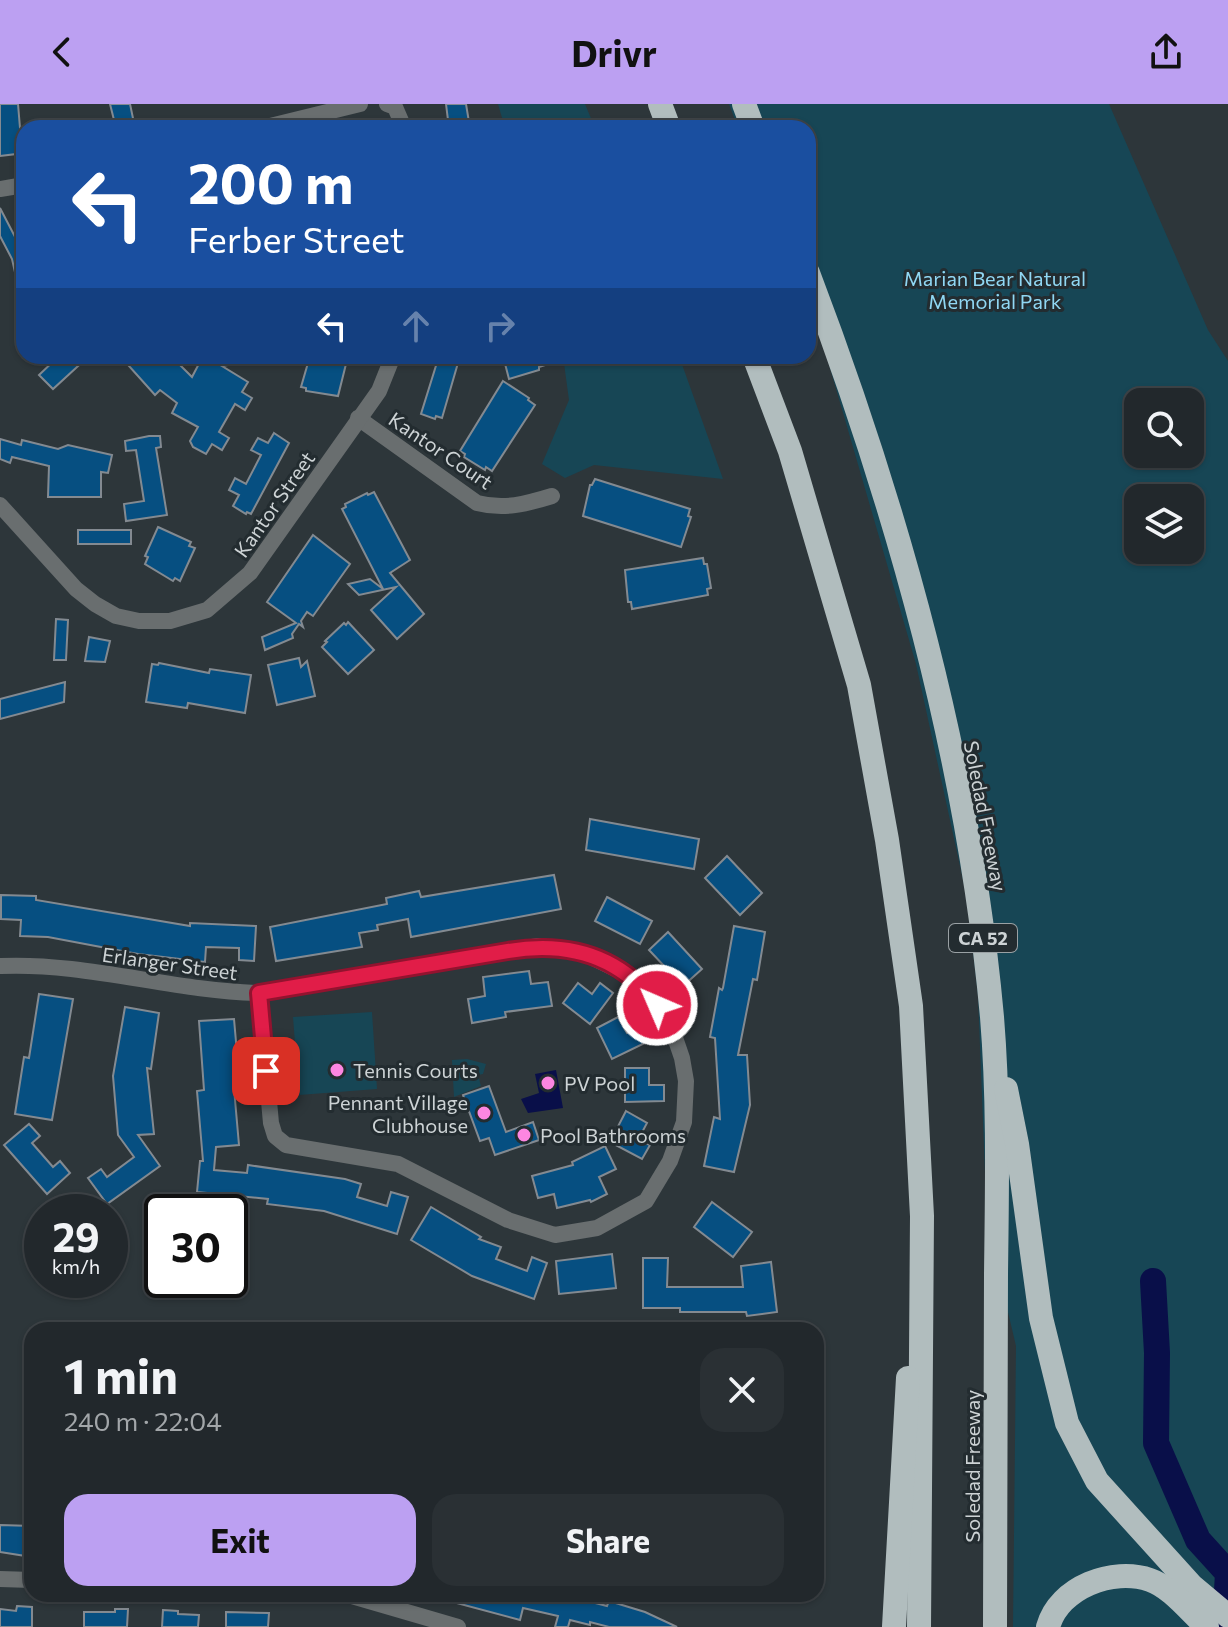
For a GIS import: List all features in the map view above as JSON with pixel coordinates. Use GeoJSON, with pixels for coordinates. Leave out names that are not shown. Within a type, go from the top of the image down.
{"type":"FeatureCollection","features":[{"type":"Feature","properties":{"kind":"highway","name":"Soledad Freeway"},"geometry":{"type":"LineString","coordinates":[[816,294],[854,394],[931,657],[976,877],[992,1020],[997,1186],[995,1627]]}},
{"type":"Feature","properties":{"kind":"highway"},"geometry":{"type":"LineString","coordinates":[[757,364],[790,451],[859,685],[887,840],[911,1006],[922,1216],[919,1627]]}},
{"type":"Feature","properties":{"kind":"highway"},"geometry":{"type":"LineString","coordinates":[[992,1020],[1017,1144],[1041,1318],[1067,1423],[1097,1481],[1192,1586],[1228,1616]]}},
{"type":"Feature","properties":{"kind":"highway"},"geometry":{"type":"LineString","coordinates":[[894,1627],[903,1424],[922,1216]]}},
{"type":"Feature","properties":{"kind":"highway"},"geometry":{"type":"LineString","coordinates":[[1048,1627],[1051,1616],[1078,1589],[1090,1582],[1124,1575],[1152,1580],[1207,1627]]}},
{"type":"Feature","properties":{"kind":"street"},"geometry":{"type":"LineString","coordinates":[[295,120],[360,104]]}},
{"type":"Feature","properties":{"kind":"street"},"geometry":{"type":"LineString","coordinates":[[387,104],[395,107],[401,120]]}},
{"type":"Feature","properties":{"kind":"street","name":"Kantor Street"},"geometry":{"type":"LineString","coordinates":[[0,505],[76,589],[116,616],[139,621],[170,621],[207,610],[250,573],[379,391],[390,364]]}},
{"type":"Feature","properties":{"kind":"street","name":"Kantor Court"},"geometry":{"type":"LineString","coordinates":[[358,418],[477,503],[493,507],[522,506],[552,496]]}},
{"type":"Feature","properties":{"kind":"street","name":"Erlanger Street"},"geometry":{"type":"LineString","coordinates":[[0,966],[41,966],[220,992],[259,993],[538,946],[567,947],[624,973],[645,989],[669,1020],[686,1081],[684,1122],[670,1161],[646,1201],[597,1228],[555,1235],[508,1220],[398,1164],[286,1145],[275,1136],[271,1123],[259,993]]}},
{"type":"Feature","properties":{"kind":"street"},"geometry":{"type":"LineString","coordinates":[[0,1579],[24,1580]]}},
{"type":"Feature","properties":{"kind":"street"},"geometry":{"type":"LineString","coordinates":[[372,1602],[458,1627]]}},
{"type":"Feature","properties":{"kind":"green space"},"geometry":{"type":"Polygon","coordinates":[[[498,104],[585,104],[592,120],[503,120],[498,104]]]}},
{"type":"Feature","properties":{"kind":"green space","name":"Marian Bear Natural Memorial Park"},"geometry":{"type":"Polygon","coordinates":[[[729,104],[1109,104],[1208,330],[1228,361],[1228,1627],[1013,1627],[1016,1346],[987,1223],[978,996],[967,898],[916,664],[816,324],[816,120],[735,120],[729,104]]]}},
{"type":"Feature","properties":{"kind":"green space"},"geometry":{"type":"Polygon","coordinates":[[[564,364],[682,364],[723,479],[594,465],[565,478],[542,464],[569,400],[564,364]]]}},
{"type":"Feature","properties":{"kind":"green space","name":"Tennis Courts"},"geometry":{"type":"Polygon","coordinates":[[[372,1012],[377,1089],[299,1095],[293,1017],[372,1012]]]}},
{"type":"Feature","properties":{"kind":"green space"},"geometry":{"type":"Polygon","coordinates":[[[467,1059],[486,1064],[483,1074],[478,1075],[481,1086],[454,1097],[452,1060],[467,1059]]]}},
{"type":"Feature","properties":{"kind":"shaded area","name":"PV Pool"},"geometry":{"type":"Polygon","coordinates":[[[556,1070],[563,1108],[528,1113],[521,1099],[539,1093],[535,1074],[556,1070]]]}},
{"type":"Feature","properties":{"kind":"building"},"geometry":{"type":"Polygon","coordinates":[[[0,104],[18,104],[16,154],[0,156],[0,104]]]}},
{"type":"Feature","properties":{"kind":"building"},"geometry":{"type":"Polygon","coordinates":[[[110,104],[130,104],[133,120],[114,120],[110,104]]]}},
{"type":"Feature","properties":{"kind":"building"},"geometry":{"type":"Polygon","coordinates":[[[446,104],[466,104],[469,120],[448,120],[446,104]]]}},
{"type":"Feature","properties":{"kind":"building"},"geometry":{"type":"Polygon","coordinates":[[[0,208],[16,239],[16,277],[12,259],[0,236],[0,208]]]}},
{"type":"Feature","properties":{"kind":"building"},"geometry":{"type":"Polygon","coordinates":[[[51,364],[80,364],[53,389],[39,375],[51,364]]]}},
{"type":"Feature","properties":{"kind":"building"},"geometry":{"type":"Polygon","coordinates":[[[127,364],[179,364],[192,377],[199,364],[226,364],[222,366],[248,382],[242,392],[252,398],[245,410],[235,404],[219,432],[229,438],[222,450],[212,444],[206,454],[193,447],[190,441],[198,427],[172,413],[177,403],[160,390],[155,395],[127,364]]]}},
{"type":"Feature","properties":{"kind":"building"},"geometry":{"type":"Polygon","coordinates":[[[308,364],[346,364],[338,396],[306,391],[301,387],[308,364]]]}},
{"type":"Feature","properties":{"kind":"building"},"geometry":{"type":"Polygon","coordinates":[[[437,364],[458,364],[442,418],[421,414],[437,364]]]}},
{"type":"Feature","properties":{"kind":"building"},"geometry":{"type":"Polygon","coordinates":[[[505,364],[545,364],[539,370],[509,379],[505,364]]]}},
{"type":"Feature","properties":{"kind":"building"},"geometry":{"type":"Polygon","coordinates":[[[503,381],[535,405],[492,471],[486,467],[485,470],[460,451],[503,381]]]}},
{"type":"Feature","properties":{"kind":"building"},"geometry":{"type":"Polygon","coordinates":[[[274,433],[289,443],[251,514],[246,514],[233,506],[239,495],[229,490],[235,478],[246,484],[261,455],[251,450],[258,438],[268,443],[274,433]]]}},
{"type":"Feature","properties":{"kind":"building"},"geometry":{"type":"Polygon","coordinates":[[[160,436],[161,447],[156,448],[167,515],[126,521],[124,504],[144,501],[136,450],[126,451],[125,441],[160,436]]]}},
{"type":"Feature","properties":{"kind":"building"},"geometry":{"type":"Polygon","coordinates":[[[0,439],[21,445],[22,440],[58,449],[68,445],[112,455],[108,473],[101,472],[101,497],[48,497],[49,466],[12,457],[10,463],[0,459],[0,439]]]}},
{"type":"Feature","properties":{"kind":"building"},"geometry":{"type":"Polygon","coordinates":[[[595,479],[690,509],[688,516],[691,517],[681,547],[583,516],[590,485],[595,479]]]}},
{"type":"Feature","properties":{"kind":"building"},"geometry":{"type":"Polygon","coordinates":[[[374,492],[410,560],[390,573],[424,614],[397,639],[371,610],[396,587],[359,595],[348,584],[370,579],[383,589],[342,509],[346,507],[345,504],[374,492]]]}},
{"type":"Feature","properties":{"kind":"building"},"geometry":{"type":"Polygon","coordinates":[[[158,527],[191,542],[189,546],[195,548],[180,581],[175,578],[173,581],[145,564],[148,557],[145,556],[158,527]]]}},
{"type":"Feature","properties":{"kind":"building"},"geometry":{"type":"Polygon","coordinates":[[[78,530],[131,530],[131,544],[78,544],[78,530]]]}},
{"type":"Feature","properties":{"kind":"building"},"geometry":{"type":"Polygon","coordinates":[[[313,535],[350,564],[313,616],[307,612],[301,621],[303,627],[299,624],[292,634],[293,638],[265,650],[262,637],[296,623],[267,602],[313,535]]]}},
{"type":"Feature","properties":{"kind":"building"},"geometry":{"type":"Polygon","coordinates":[[[703,558],[711,588],[707,589],[708,595],[632,609],[631,602],[628,602],[625,570],[703,558]]]}},
{"type":"Feature","properties":{"kind":"building"},"geometry":{"type":"Polygon","coordinates":[[[56,619],[68,620],[66,660],[54,660],[56,619]]]}},
{"type":"Feature","properties":{"kind":"building"},"geometry":{"type":"Polygon","coordinates":[[[348,622],[374,650],[348,674],[322,647],[348,622]]]}},
{"type":"Feature","properties":{"kind":"building"},"geometry":{"type":"Polygon","coordinates":[[[89,637],[110,641],[105,662],[85,661],[89,637]]]}},
{"type":"Feature","properties":{"kind":"building"},"geometry":{"type":"Polygon","coordinates":[[[299,658],[301,667],[307,661],[315,696],[277,705],[268,665],[299,658]]]}},
{"type":"Feature","properties":{"kind":"building"},"geometry":{"type":"Polygon","coordinates":[[[152,664],[209,673],[210,669],[251,675],[245,713],[188,703],[187,708],[146,702],[152,664]]]}},
{"type":"Feature","properties":{"kind":"building"},"geometry":{"type":"Polygon","coordinates":[[[65,682],[64,702],[0,719],[0,699],[65,682]]]}},
{"type":"Feature","properties":{"kind":"building"},"geometry":{"type":"Polygon","coordinates":[[[590,819],[699,839],[694,869],[586,850],[590,819]]]}},
{"type":"Feature","properties":{"kind":"building"},"geometry":{"type":"Polygon","coordinates":[[[727,856],[762,893],[740,915],[705,878],[727,856]]]}},
{"type":"Feature","properties":{"kind":"building"},"geometry":{"type":"Polygon","coordinates":[[[554,875],[561,909],[411,937],[408,919],[377,925],[378,930],[359,933],[362,947],[276,961],[270,927],[387,904],[386,898],[419,891],[421,897],[554,875]]]}},
{"type":"Feature","properties":{"kind":"building"},"geometry":{"type":"Polygon","coordinates":[[[1,895],[36,896],[36,900],[190,926],[190,923],[256,926],[254,961],[239,960],[239,948],[206,947],[205,962],[138,954],[48,937],[20,936],[21,920],[1,919],[1,895]]]}},
{"type":"Feature","properties":{"kind":"building"},"geometry":{"type":"Polygon","coordinates":[[[607,897],[652,921],[640,944],[595,921],[607,897]]]}},
{"type":"Feature","properties":{"kind":"building"},"geometry":{"type":"Polygon","coordinates":[[[734,926],[765,932],[757,980],[753,979],[738,1055],[747,1055],[750,1105],[734,1172],[704,1166],[714,1117],[720,1119],[715,1038],[710,1037],[734,926]]]}},
{"type":"Feature","properties":{"kind":"building"},"geometry":{"type":"Polygon","coordinates":[[[668,932],[702,969],[683,986],[649,950],[668,932]]]}},
{"type":"Feature","properties":{"kind":"building"},"geometry":{"type":"Polygon","coordinates":[[[529,971],[531,984],[548,982],[552,1006],[505,1012],[506,1017],[472,1023],[468,999],[485,996],[483,977],[529,971]]]}},
{"type":"Feature","properties":{"kind":"building"},"geometry":{"type":"Polygon","coordinates":[[[578,983],[592,994],[600,983],[613,993],[590,1024],[563,1003],[578,983]]]}},
{"type":"Feature","properties":{"kind":"building"},"geometry":{"type":"Polygon","coordinates":[[[39,994],[73,999],[52,1120],[15,1114],[24,1057],[29,1058],[39,994]]]}},
{"type":"Feature","properties":{"kind":"building"},"geometry":{"type":"Polygon","coordinates":[[[125,1007],[159,1013],[151,1069],[147,1068],[154,1134],[138,1135],[160,1166],[121,1194],[100,1194],[88,1178],[101,1169],[107,1177],[134,1157],[118,1135],[113,1076],[125,1007]]]}},
{"type":"Feature","properties":{"kind":"building"},"geometry":{"type":"Polygon","coordinates":[[[618,1017],[627,1033],[644,1025],[651,1040],[612,1059],[597,1028],[618,1017]]]}},
{"type":"Feature","properties":{"kind":"building"},"geometry":{"type":"Polygon","coordinates":[[[234,1019],[239,1076],[233,1077],[239,1145],[216,1147],[214,1170],[247,1173],[248,1165],[345,1179],[361,1184],[357,1197],[387,1206],[391,1192],[408,1197],[397,1234],[324,1211],[267,1204],[268,1199],[248,1197],[248,1194],[197,1192],[200,1161],[203,1161],[197,1091],[204,1090],[199,1021],[234,1019]]]}},
{"type":"Feature","properties":{"kind":"building"},"geometry":{"type":"Polygon","coordinates":[[[625,1068],[649,1068],[649,1085],[664,1085],[664,1101],[625,1102],[625,1068]]]}},
{"type":"Feature","properties":{"kind":"building","name":"Pennant Village Clubhouse"},"geometry":{"type":"Polygon","coordinates":[[[489,1086],[506,1132],[533,1122],[539,1140],[495,1155],[489,1138],[480,1141],[463,1095],[489,1086]]]}},
{"type":"Feature","properties":{"kind":"building"},"geometry":{"type":"Polygon","coordinates":[[[626,1111],[647,1123],[638,1140],[650,1145],[642,1159],[610,1142],[626,1111]]]}},
{"type":"Feature","properties":{"kind":"building"},"geometry":{"type":"Polygon","coordinates":[[[29,1124],[40,1136],[32,1143],[53,1167],[60,1161],[70,1173],[47,1194],[4,1145],[29,1124]]]}},
{"type":"Feature","properties":{"kind":"building"},"geometry":{"type":"Polygon","coordinates":[[[605,1146],[616,1169],[599,1177],[607,1194],[591,1202],[557,1208],[554,1194],[538,1198],[532,1176],[573,1165],[572,1162],[605,1146]]]}},
{"type":"Feature","properties":{"kind":"building"},"geometry":{"type":"Polygon","coordinates":[[[712,1202],[752,1232],[733,1257],[694,1227],[712,1202]]]}},
{"type":"Feature","properties":{"kind":"building"},"geometry":{"type":"Polygon","coordinates":[[[431,1207],[481,1237],[479,1239],[501,1247],[496,1259],[527,1271],[532,1257],[547,1263],[534,1299],[472,1276],[411,1240],[431,1207]]]}},
{"type":"Feature","properties":{"kind":"building"},"geometry":{"type":"Polygon","coordinates":[[[612,1254],[616,1288],[559,1294],[556,1261],[612,1254]]]}},
{"type":"Feature","properties":{"kind":"building"},"geometry":{"type":"Polygon","coordinates":[[[643,1258],[668,1258],[667,1287],[743,1287],[741,1266],[771,1262],[777,1312],[747,1316],[746,1312],[680,1312],[680,1308],[643,1308],[643,1258]]]}},
{"type":"Feature","properties":{"kind":"building"},"geometry":{"type":"Polygon","coordinates":[[[0,1525],[24,1526],[24,1556],[0,1552],[0,1525]]]}},
{"type":"Feature","properties":{"kind":"building"},"geometry":{"type":"Polygon","coordinates":[[[453,1602],[591,1602],[607,1606],[612,1602],[645,1612],[677,1627],[609,1627],[570,1620],[568,1627],[555,1627],[558,1616],[523,1608],[520,1620],[453,1602]]]}},
{"type":"Feature","properties":{"kind":"building"},"geometry":{"type":"Polygon","coordinates":[[[17,1606],[32,1607],[32,1627],[0,1627],[0,1609],[16,1611],[17,1606]]]}},
{"type":"Feature","properties":{"kind":"building"},"geometry":{"type":"Polygon","coordinates":[[[115,1609],[128,1609],[127,1627],[84,1627],[84,1612],[115,1612],[115,1609]]]}},
{"type":"Feature","properties":{"kind":"building"},"geometry":{"type":"Polygon","coordinates":[[[163,1610],[199,1615],[198,1627],[162,1627],[163,1610]]]}},
{"type":"Feature","properties":{"kind":"building"},"geometry":{"type":"Polygon","coordinates":[[[226,1612],[269,1613],[268,1627],[226,1627],[226,1612]]]}},
{"type":"Feature","properties":{"kind":"waterway"},"geometry":{"type":"LineString","coordinates":[[1153,1281],[1157,1353],[1156,1443],[1198,1540],[1228,1573],[1225,1627]]}},
{"type":"Feature","properties":{"kind":"place","name":"Tennis Courts"},"geometry":{"type":"Point","coordinates":[337,1070]}},
{"type":"Feature","properties":{"kind":"place","name":"PV Pool"},"geometry":{"type":"Point","coordinates":[548,1083]}},
{"type":"Feature","properties":{"kind":"place","name":"Pennant Village Clubhouse"},"geometry":{"type":"Point","coordinates":[484,1113]}},
{"type":"Feature","properties":{"kind":"place","name":"Pool Bathrooms"},"geometry":{"type":"Point","coordinates":[524,1135]}},
{"type":"Feature","properties":{"kind":"route"},"geometry":{"type":"LineString","coordinates":[[266,1071],[259,993],[538,946],[567,947],[624,973],[645,989],[657,1005]]}}]}
